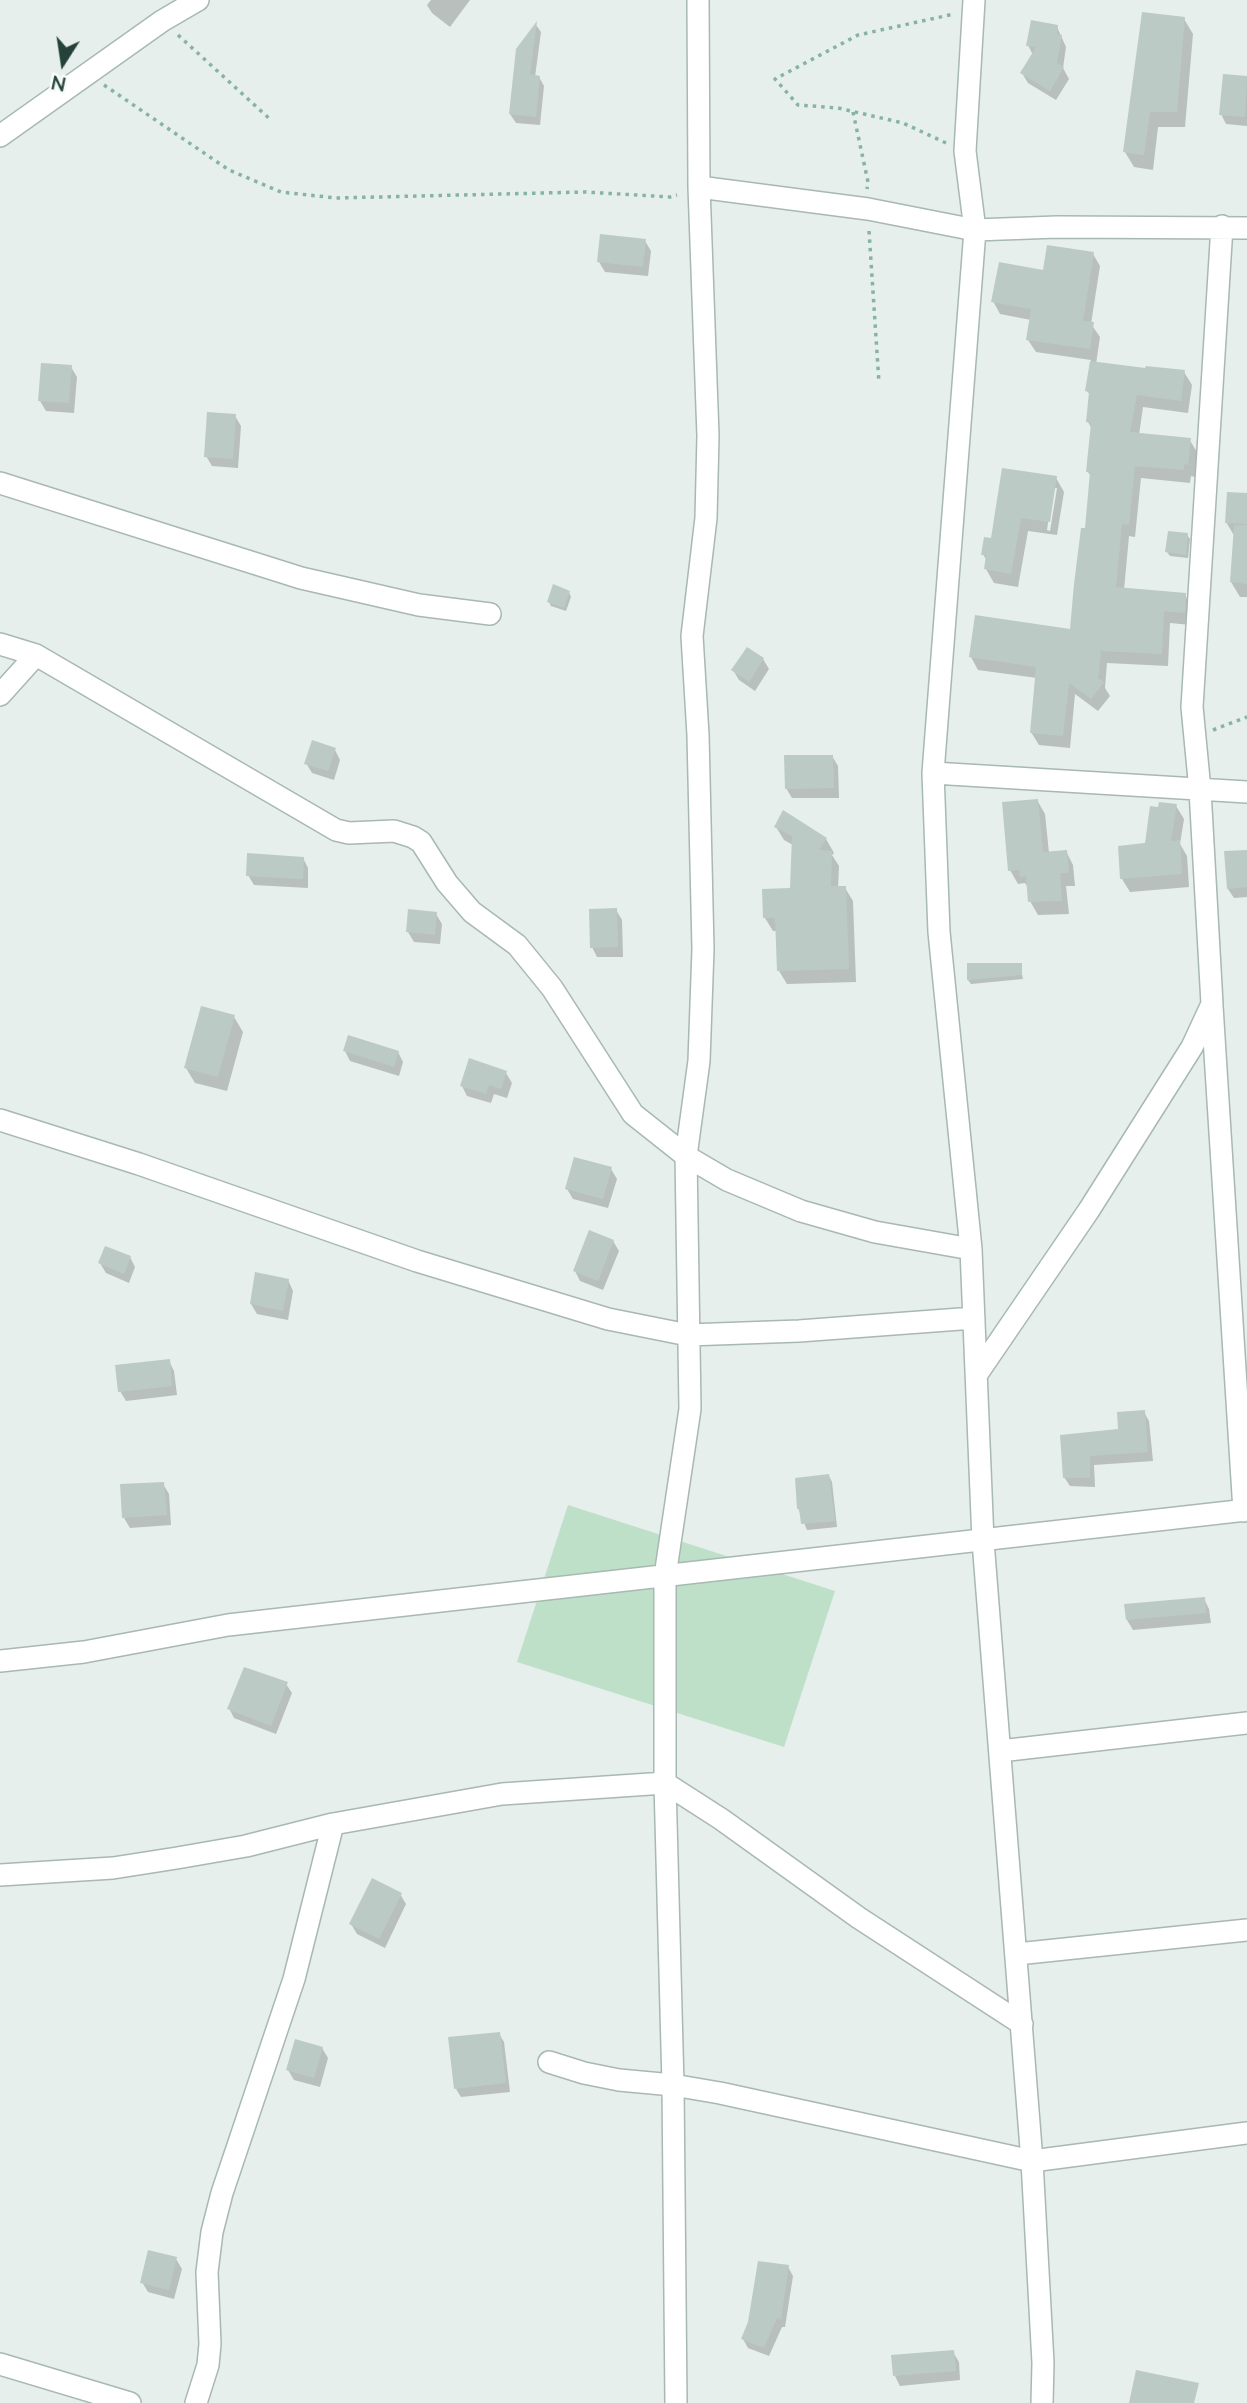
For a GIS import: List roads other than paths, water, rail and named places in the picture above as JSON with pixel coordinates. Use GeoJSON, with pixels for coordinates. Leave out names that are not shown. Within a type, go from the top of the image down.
{"type":"FeatureCollection","features":[{"type":"Feature","properties":{"kind":"street"},"geometry":{"type":"LineString","coordinates":[[0,136],[162,21],[198,0]]}},
{"type":"Feature","properties":{"kind":"street"},"geometry":{"type":"LineString","coordinates":[[676,2403],[673,2085],[665,1783],[665,1576],[690,1409],[686,1156],[699,1061],[703,949],[698,735],[692,636],[706,519],[708,436],[699,187],[698,0]]}},
{"type":"Feature","properties":{"kind":"street"},"geometry":{"type":"LineString","coordinates":[[973,5],[965,151],[975,230],[933,773],[939,932],[971,1249],[983,1541],[1023,2024],[1043,2363],[1042,2403]]}},
{"type":"Feature","properties":{"kind":"street"},"geometry":{"type":"LineString","coordinates":[[699,187],[868,209],[975,230],[1223,226],[1247,228]]}},
{"type":"Feature","properties":{"kind":"street"},"geometry":{"type":"LineString","coordinates":[[0,1661],[84,1652],[228,1625],[1246,1510],[1200,789],[1192,707],[1223,226]]}},
{"type":"Feature","properties":{"kind":"street"},"geometry":{"type":"LineString","coordinates":[[0,483],[301,578],[419,605],[490,614]]}},
{"type":"Feature","properties":{"kind":"street"},"geometry":{"type":"LineString","coordinates":[[0,644],[36,655],[336,830],[349,833],[394,831],[421,842],[447,883],[472,912],[517,945],[552,988],[633,1114],[686,1156],[727,1180],[801,1211],[875,1232],[971,1249]]}},
{"type":"Feature","properties":{"kind":"street"},"geometry":{"type":"LineString","coordinates":[[0,695],[36,655]]}},
{"type":"Feature","properties":{"kind":"street"},"geometry":{"type":"LineString","coordinates":[[933,773],[1247,792]]}},
{"type":"Feature","properties":{"kind":"street"},"geometry":{"type":"LineString","coordinates":[[977,1374],[1089,1210],[1192,1046],[1212,1004]]}},
{"type":"Feature","properties":{"kind":"street"},"geometry":{"type":"LineString","coordinates":[[0,1120],[139,1164],[417,1261],[608,1319],[688,1335],[799,1331],[974,1318]]}},
{"type":"Feature","properties":{"kind":"street"},"geometry":{"type":"LineString","coordinates":[[1000,1751],[1247,1723]]}},
{"type":"Feature","properties":{"kind":"street"},"geometry":{"type":"LineString","coordinates":[[0,1875],[113,1868],[177,1858],[246,1846],[333,1824],[502,1794],[665,1783],[721,1819],[859,1918],[1023,2024]]}},
{"type":"Feature","properties":{"kind":"street"},"geometry":{"type":"LineString","coordinates":[[197,2403],[208,2365],[210,2344],[206,2272],[212,2232],[222,2193],[294,1979],[333,1824]]}},
{"type":"Feature","properties":{"kind":"street"},"geometry":{"type":"LineString","coordinates":[[1017,1955],[1247,1930]]}},
{"type":"Feature","properties":{"kind":"street"},"geometry":{"type":"LineString","coordinates":[[550,2062],[584,2073],[619,2080],[673,2085],[1032,2161],[1247,2133]]}},
{"type":"Feature","properties":{"kind":"street"},"geometry":{"type":"LineString","coordinates":[[0,2364],[130,2403]]}}]}
